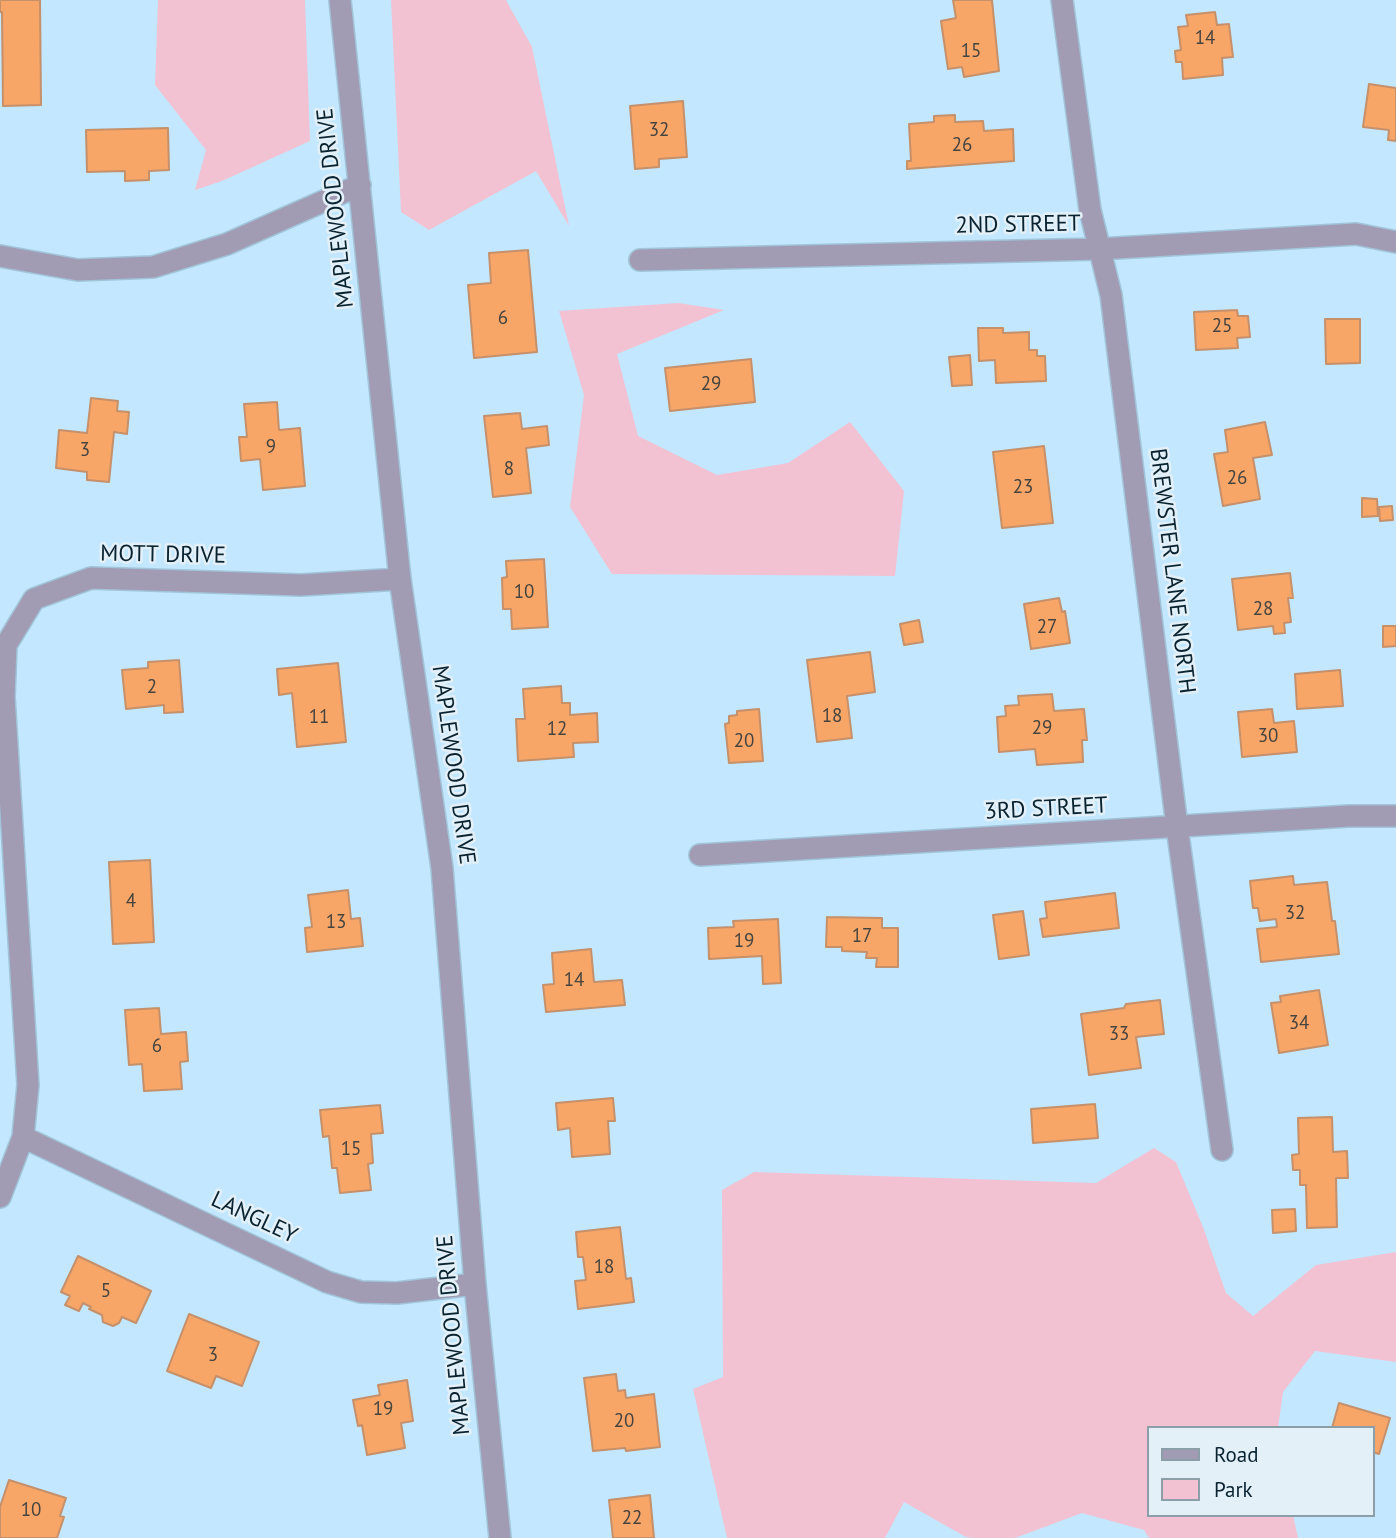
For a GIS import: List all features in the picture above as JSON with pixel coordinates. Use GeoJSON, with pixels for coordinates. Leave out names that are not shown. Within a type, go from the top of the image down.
{"type":"FeatureCollection","features":[{"type":"Feature","properties":{"kind":"street","name":"MAPLEWOOD DRIVE"},"geometry":{"type":"LineString","coordinates":[[340,0],[400,579],[442,868],[475,1284],[500,1538]]}},
{"type":"Feature","properties":{"kind":"street","name":"BREWSTER LANE NORTH"},"geometry":{"type":"LineString","coordinates":[[1062,0],[1090,210],[1111,295],[1177,827],[1222,1150]]}},
{"type":"Feature","properties":{"kind":"street"},"geometry":{"type":"LineString","coordinates":[[0,256],[78,270],[153,267],[227,244],[360,186]]}},
{"type":"Feature","properties":{"kind":"street","name":"2ND STREET"},"geometry":{"type":"LineString","coordinates":[[640,260],[1099,249],[1356,234],[1396,242]]}},
{"type":"Feature","properties":{"kind":"street","name":"MOTT DRIVE"},"geometry":{"type":"LineString","coordinates":[[0,1197],[23,1138],[28,1085],[4,697],[6,645],[34,599],[91,578],[301,585],[400,579]]}},
{"type":"Feature","properties":{"kind":"street","name":"3RD STREET"},"geometry":{"type":"LineString","coordinates":[[700,855],[1349,816],[1396,816]]}},
{"type":"Feature","properties":{"kind":"street","name":"LANGLEY"},"geometry":{"type":"LineString","coordinates":[[23,1138],[327,1282],[361,1292],[397,1293],[475,1284]]}},
{"type":"Feature","properties":{"kind":"green space"},"geometry":{"type":"Polygon","coordinates":[[[158,0],[305,0],[310,141],[222,181],[195,190],[206,150],[155,85],[158,0]]]}},
{"type":"Feature","properties":{"kind":"green space"},"geometry":{"type":"Polygon","coordinates":[[[391,0],[506,0],[532,47],[569,226],[536,171],[429,230],[401,212],[391,0]]]}},
{"type":"Feature","properties":{"kind":"green space"},"geometry":{"type":"Polygon","coordinates":[[[678,303],[724,310],[617,354],[638,436],[717,475],[788,463],[850,422],[904,491],[895,576],[612,574],[570,507],[584,395],[559,311],[678,303]]]}},
{"type":"Feature","properties":{"kind":"green space"},"geometry":{"type":"Polygon","coordinates":[[[1154,1148],[1176,1162],[1226,1293],[1253,1316],[1316,1265],[1396,1252],[1396,1362],[1315,1351],[1283,1392],[1278,1426],[1148,1426],[1148,1517],[1293,1517],[1298,1538],[1149,1538],[1144,1530],[1082,1513],[1015,1538],[974,1538],[966,1537],[904,1502],[885,1538],[727,1538],[693,1389],[723,1377],[722,1190],[754,1172],[1096,1183],[1154,1148]]]}},
{"type":"Feature","properties":{"kind":"building"},"geometry":{"type":"Polygon","coordinates":[[[0,0],[40,0],[41,105],[3,106],[0,0]]]}},
{"type":"Feature","properties":{"kind":"building"},"geometry":{"type":"Polygon","coordinates":[[[953,0],[992,0],[999,71],[964,77],[962,67],[948,69],[941,21],[956,18],[953,0]]]}},
{"type":"Feature","properties":{"kind":"building"},"geometry":{"type":"Polygon","coordinates":[[[1215,12],[1217,25],[1229,24],[1233,57],[1222,58],[1223,75],[1183,79],[1182,62],[1176,62],[1175,51],[1181,50],[1178,27],[1188,26],[1186,15],[1215,12]]]}},
{"type":"Feature","properties":{"kind":"building"},"geometry":{"type":"Polygon","coordinates":[[[1369,84],[1396,88],[1396,141],[1388,140],[1389,130],[1363,127],[1369,84]]]}},
{"type":"Feature","properties":{"kind":"building"},"geometry":{"type":"Polygon","coordinates":[[[683,101],[687,157],[659,159],[659,167],[635,169],[630,106],[683,101]]]}},
{"type":"Feature","properties":{"kind":"building"},"geometry":{"type":"Polygon","coordinates":[[[955,115],[955,122],[983,121],[984,131],[1013,129],[1014,161],[907,169],[907,161],[911,161],[909,124],[934,122],[934,116],[955,115]]]}},
{"type":"Feature","properties":{"kind":"building"},"geometry":{"type":"Polygon","coordinates":[[[168,128],[169,170],[149,171],[149,180],[125,181],[125,171],[87,172],[86,130],[168,128]]]}},
{"type":"Feature","properties":{"kind":"building"},"geometry":{"type":"Polygon","coordinates":[[[528,250],[537,352],[474,358],[468,285],[491,283],[489,253],[528,250]]]}},
{"type":"Feature","properties":{"kind":"building"},"geometry":{"type":"Polygon","coordinates":[[[1237,310],[1238,316],[1248,316],[1250,337],[1237,338],[1238,348],[1196,350],[1194,312],[1237,310]]]}},
{"type":"Feature","properties":{"kind":"building"},"geometry":{"type":"Polygon","coordinates":[[[1325,319],[1360,319],[1360,363],[1326,364],[1325,319]]]}},
{"type":"Feature","properties":{"kind":"building"},"geometry":{"type":"Polygon","coordinates":[[[978,328],[1003,328],[1003,333],[1029,332],[1029,350],[1037,350],[1037,356],[1045,356],[1046,381],[996,383],[995,360],[979,361],[978,328]]]}},
{"type":"Feature","properties":{"kind":"building"},"geometry":{"type":"Polygon","coordinates":[[[970,355],[972,385],[952,386],[949,357],[970,355]]]}},
{"type":"Feature","properties":{"kind":"building"},"geometry":{"type":"Polygon","coordinates":[[[751,359],[755,402],[670,411],[665,368],[751,359]]]}},
{"type":"Feature","properties":{"kind":"building"},"geometry":{"type":"Polygon","coordinates":[[[91,398],[118,401],[117,411],[129,412],[127,434],[114,432],[109,482],[87,480],[87,472],[56,468],[59,430],[87,433],[91,398]]]}},
{"type":"Feature","properties":{"kind":"building"},"geometry":{"type":"Polygon","coordinates":[[[277,402],[279,430],[300,428],[305,486],[263,490],[260,459],[241,461],[239,437],[247,437],[244,404],[277,402]]]}},
{"type":"Feature","properties":{"kind":"building"},"geometry":{"type":"Polygon","coordinates":[[[520,413],[522,429],[547,426],[549,445],[526,448],[531,493],[493,497],[484,416],[520,413]]]}},
{"type":"Feature","properties":{"kind":"building"},"geometry":{"type":"Polygon","coordinates":[[[1265,422],[1272,455],[1253,458],[1260,499],[1223,506],[1214,454],[1228,452],[1225,430],[1265,422]]]}},
{"type":"Feature","properties":{"kind":"building"},"geometry":{"type":"Polygon","coordinates":[[[1044,446],[1053,523],[1002,528],[993,452],[1044,446]]]}},
{"type":"Feature","properties":{"kind":"building"},"geometry":{"type":"Polygon","coordinates":[[[1362,498],[1377,499],[1378,516],[1362,517],[1362,498]]]}},
{"type":"Feature","properties":{"kind":"building"},"geometry":{"type":"Polygon","coordinates":[[[1392,506],[1393,520],[1380,521],[1379,507],[1392,506]]]}},
{"type":"Feature","properties":{"kind":"building"},"geometry":{"type":"Polygon","coordinates":[[[544,559],[548,627],[512,629],[511,609],[503,609],[502,578],[507,577],[506,561],[544,559]]]}},
{"type":"Feature","properties":{"kind":"building"},"geometry":{"type":"Polygon","coordinates":[[[1290,573],[1293,598],[1288,598],[1291,622],[1284,623],[1285,633],[1274,634],[1273,626],[1238,630],[1232,579],[1290,573]]]}},
{"type":"Feature","properties":{"kind":"building"},"geometry":{"type":"Polygon","coordinates":[[[1059,598],[1062,612],[1065,611],[1070,643],[1031,649],[1024,604],[1059,598]]]}},
{"type":"Feature","properties":{"kind":"building"},"geometry":{"type":"Polygon","coordinates":[[[919,620],[923,642],[904,645],[900,624],[919,620]]]}},
{"type":"Feature","properties":{"kind":"building"},"geometry":{"type":"Polygon","coordinates":[[[1383,626],[1396,626],[1396,646],[1383,647],[1383,626]]]}},
{"type":"Feature","properties":{"kind":"building"},"geometry":{"type":"Polygon","coordinates":[[[870,652],[875,692],[847,696],[852,738],[817,742],[807,660],[870,652]]]}},
{"type":"Feature","properties":{"kind":"building"},"geometry":{"type":"Polygon","coordinates":[[[179,660],[183,712],[164,713],[164,705],[126,709],[122,670],[148,668],[148,662],[179,660]]]}},
{"type":"Feature","properties":{"kind":"building"},"geometry":{"type":"Polygon","coordinates":[[[338,663],[346,742],[297,747],[292,693],[279,695],[277,669],[338,663]]]}},
{"type":"Feature","properties":{"kind":"building"},"geometry":{"type":"Polygon","coordinates":[[[1340,670],[1343,706],[1297,709],[1295,674],[1340,670]]]}},
{"type":"Feature","properties":{"kind":"building"},"geometry":{"type":"Polygon","coordinates":[[[561,686],[562,703],[570,703],[570,715],[597,713],[598,742],[573,743],[574,757],[518,761],[516,719],[525,719],[523,689],[561,686]]]}},
{"type":"Feature","properties":{"kind":"building"},"geometry":{"type":"Polygon","coordinates":[[[1052,694],[1054,711],[1084,709],[1087,740],[1082,740],[1083,762],[1037,765],[1035,749],[999,752],[997,717],[1006,716],[1005,706],[1019,705],[1018,696],[1052,694]]]}},
{"type":"Feature","properties":{"kind":"building"},"geometry":{"type":"Polygon","coordinates":[[[759,709],[763,761],[729,763],[725,724],[729,723],[729,716],[737,715],[737,711],[759,709]]]}},
{"type":"Feature","properties":{"kind":"building"},"geometry":{"type":"Polygon","coordinates":[[[1272,709],[1274,723],[1294,721],[1297,752],[1242,757],[1238,712],[1272,709]]]}},
{"type":"Feature","properties":{"kind":"building"},"geometry":{"type":"Polygon","coordinates":[[[150,860],[154,942],[113,944],[109,862],[150,860]]]}},
{"type":"Feature","properties":{"kind":"building"},"geometry":{"type":"Polygon","coordinates":[[[1293,876],[1294,885],[1327,882],[1339,954],[1261,962],[1257,929],[1277,927],[1276,919],[1260,921],[1258,908],[1253,908],[1250,881],[1293,876]]]}},
{"type":"Feature","properties":{"kind":"building"},"geometry":{"type":"Polygon","coordinates":[[[348,890],[351,919],[360,918],[363,946],[307,952],[305,928],[312,927],[308,895],[348,890]]]}},
{"type":"Feature","properties":{"kind":"building"},"geometry":{"type":"Polygon","coordinates":[[[1115,893],[1119,928],[1043,937],[1040,919],[1047,918],[1045,902],[1115,893]]]}},
{"type":"Feature","properties":{"kind":"building"},"geometry":{"type":"Polygon","coordinates":[[[1023,911],[1029,955],[999,959],[993,915],[1023,911]]]}},
{"type":"Feature","properties":{"kind":"building"},"geometry":{"type":"Polygon","coordinates":[[[827,917],[882,918],[882,928],[898,928],[898,967],[876,967],[877,958],[866,958],[867,952],[826,947],[827,917]]]}},
{"type":"Feature","properties":{"kind":"building"},"geometry":{"type":"Polygon","coordinates":[[[778,919],[781,983],[763,984],[762,956],[709,959],[708,928],[734,927],[733,921],[778,919]]]}},
{"type":"Feature","properties":{"kind":"building"},"geometry":{"type":"Polygon","coordinates":[[[591,949],[594,982],[622,980],[625,1005],[546,1012],[543,985],[554,984],[552,953],[591,949]]]}},
{"type":"Feature","properties":{"kind":"building"},"geometry":{"type":"Polygon","coordinates":[[[1319,990],[1328,1045],[1279,1053],[1271,1003],[1281,1002],[1280,996],[1319,990]]]}},
{"type":"Feature","properties":{"kind":"building"},"geometry":{"type":"Polygon","coordinates":[[[1160,1000],[1164,1034],[1136,1037],[1141,1068],[1089,1075],[1081,1014],[1160,1000]]]}},
{"type":"Feature","properties":{"kind":"building"},"geometry":{"type":"Polygon","coordinates":[[[159,1008],[161,1034],[186,1032],[188,1061],[180,1062],[182,1089],[144,1091],[142,1064],[129,1065],[125,1010],[159,1008]]]}},
{"type":"Feature","properties":{"kind":"building"},"geometry":{"type":"Polygon","coordinates":[[[613,1098],[615,1121],[608,1121],[610,1154],[572,1157],[570,1128],[558,1130],[556,1103],[613,1098]]]}},
{"type":"Feature","properties":{"kind":"building"},"geometry":{"type":"Polygon","coordinates":[[[1095,1104],[1098,1138],[1033,1143],[1031,1109],[1095,1104]]]}},
{"type":"Feature","properties":{"kind":"building"},"geometry":{"type":"Polygon","coordinates":[[[380,1105],[383,1133],[371,1134],[373,1163],[368,1164],[371,1190],[340,1193],[337,1168],[332,1168],[329,1136],[323,1137],[320,1110],[380,1105]]]}},
{"type":"Feature","properties":{"kind":"building"},"geometry":{"type":"Polygon","coordinates":[[[1332,1117],[1333,1152],[1347,1151],[1348,1178],[1336,1178],[1337,1227],[1307,1228],[1306,1185],[1300,1185],[1300,1170],[1293,1170],[1292,1155],[1299,1154],[1298,1118],[1332,1117]]]}},
{"type":"Feature","properties":{"kind":"building"},"geometry":{"type":"Polygon","coordinates":[[[1295,1209],[1296,1231],[1273,1233],[1272,1210],[1295,1209]]]}},
{"type":"Feature","properties":{"kind":"building"},"geometry":{"type":"Polygon","coordinates":[[[620,1227],[626,1279],[631,1278],[634,1302],[578,1309],[575,1281],[586,1280],[583,1257],[578,1257],[576,1232],[620,1227]]]}},
{"type":"Feature","properties":{"kind":"building"},"geometry":{"type":"Polygon","coordinates":[[[78,1256],[151,1291],[136,1323],[122,1317],[119,1323],[113,1326],[103,1322],[102,1315],[83,1303],[79,1311],[65,1305],[70,1296],[61,1292],[78,1256]]]}},
{"type":"Feature","properties":{"kind":"building"},"geometry":{"type":"Polygon","coordinates":[[[189,1314],[259,1342],[242,1386],[216,1376],[211,1388],[167,1371],[189,1314]]]}},
{"type":"Feature","properties":{"kind":"building"},"geometry":{"type":"Polygon","coordinates":[[[616,1374],[618,1391],[625,1390],[626,1398],[654,1394],[660,1447],[593,1451],[584,1378],[616,1374]]]}},
{"type":"Feature","properties":{"kind":"building"},"geometry":{"type":"Polygon","coordinates":[[[407,1380],[413,1421],[401,1423],[405,1448],[367,1455],[362,1425],[358,1426],[353,1400],[380,1395],[378,1385],[407,1380]]]}},
{"type":"Feature","properties":{"kind":"building"},"geometry":{"type":"Polygon","coordinates":[[[1339,1403],[1390,1418],[1379,1454],[1375,1453],[1375,1426],[1333,1426],[1339,1403]]]}},
{"type":"Feature","properties":{"kind":"building"},"geometry":{"type":"Polygon","coordinates":[[[9,1480],[66,1498],[60,1516],[64,1517],[57,1538],[0,1538],[0,1507],[9,1480]]]}},
{"type":"Feature","properties":{"kind":"building"},"geometry":{"type":"Polygon","coordinates":[[[650,1495],[654,1538],[613,1538],[609,1500],[650,1495]]]}}]}
